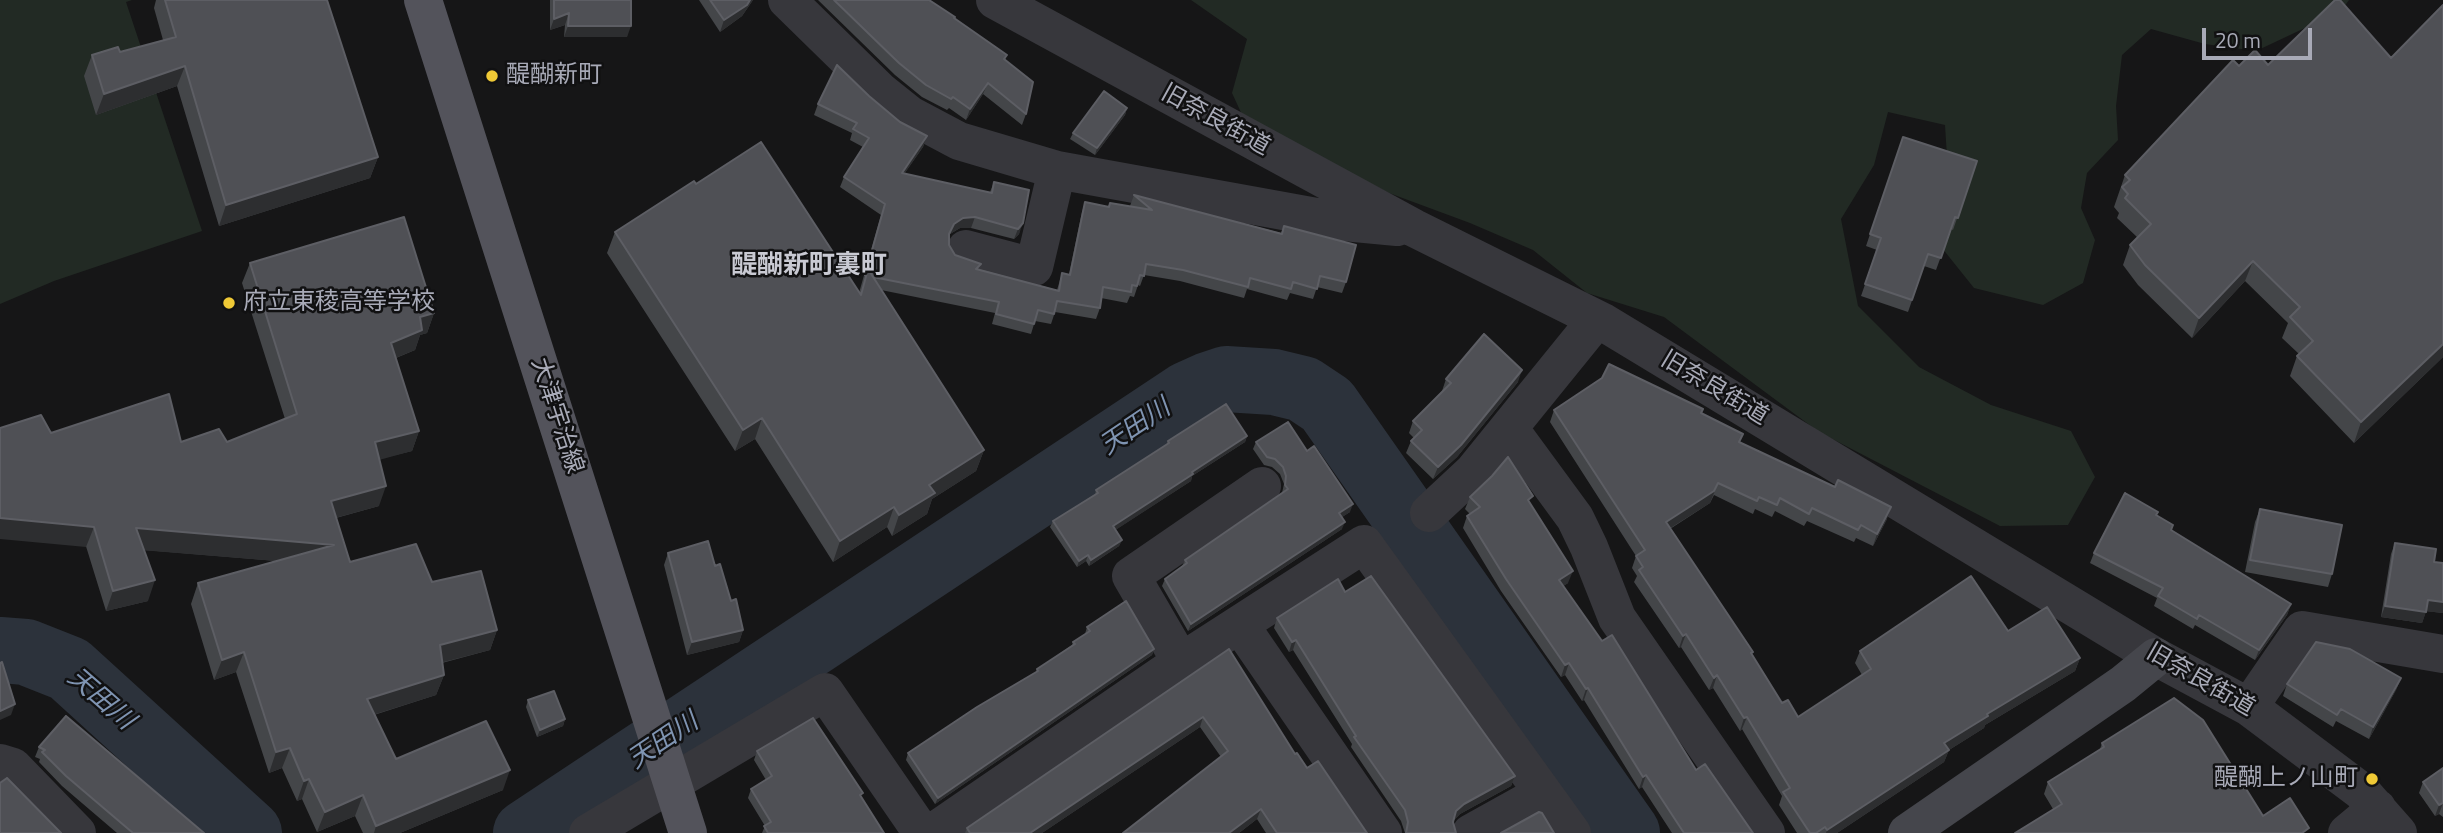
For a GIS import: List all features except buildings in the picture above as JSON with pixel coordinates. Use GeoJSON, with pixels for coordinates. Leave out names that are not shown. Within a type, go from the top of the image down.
{"type":"FeatureCollection","features":[{"type":"Feature","properties":{"kind":"main road","name":"大津宇治線"},"geometry":{"type":"LineString","coordinates":[[423,0],[688,833]]}},
{"type":"Feature","properties":{"kind":"street"},"geometry":{"type":"LineString","coordinates":[[787,0],[849,62],[910,115],[959,141],[1057,170],[1344,222],[1413,228]]}},
{"type":"Feature","properties":{"kind":"street","name":"旧奈良街道"},"geometry":{"type":"LineString","coordinates":[[995,0],[1413,228],[1597,319],[2156,657],[2249,707],[2361,790],[2387,821]]}},
{"type":"Feature","properties":{"kind":"street"},"geometry":{"type":"LineString","coordinates":[[965,249],[1034,267],[1057,170]]}},
{"type":"Feature","properties":{"kind":"street"},"geometry":{"type":"LineString","coordinates":[[1429,513],[1473,472],[1597,319]]}},
{"type":"Feature","properties":{"kind":"street"},"geometry":{"type":"LineString","coordinates":[[1509,428],[1574,518],[1589,547],[1617,618],[1766,833]]}},
{"type":"Feature","properties":{"kind":"street"},"geometry":{"type":"LineString","coordinates":[[1181,662],[1131,576],[1262,486]]}},
{"type":"Feature","properties":{"kind":"street"},"geometry":{"type":"LineString","coordinates":[[932,833],[1181,662],[1364,544],[1572,833]]}},
{"type":"Feature","properties":{"kind":"street"},"geometry":{"type":"LineString","coordinates":[[1240,625],[1383,833]]}},
{"type":"Feature","properties":{"kind":"street"},"geometry":{"type":"LineString","coordinates":[[2249,707],[2302,629],[2443,654]]}},
{"type":"Feature","properties":{"kind":"street"},"geometry":{"type":"LineString","coordinates":[[1907,833],[2123,684],[2156,657]]}},
{"type":"Feature","properties":{"kind":"street"},"geometry":{"type":"LineString","coordinates":[[588,833],[825,692],[922,833]]}},
{"type":"Feature","properties":{"kind":"street"},"geometry":{"type":"LineString","coordinates":[[0,763],[13,767],[77,833]]}},
{"type":"Feature","properties":{"kind":"street"},"geometry":{"type":"LineString","coordinates":[[1471,833],[1543,793]]}},
{"type":"Feature","properties":{"kind":"street"},"geometry":{"type":"LineString","coordinates":[[2347,833],[2387,821]]}},
{"type":"Feature","properties":{"kind":"shaded area"},"geometry":{"type":"Polygon","coordinates":[[[0,0],[132,0],[126,2],[202,231],[54,281],[0,304],[0,0]]]}},
{"type":"Feature","properties":{"kind":"shaded area"},"geometry":{"type":"Polygon","coordinates":[[[1191,0],[2349,0],[2341,11],[2256,51],[2205,44],[2151,29],[2122,55],[2116,106],[2118,140],[2087,173],[2081,208],[2095,240],[2083,283],[2043,305],[1974,288],[1942,248],[1949,188],[1945,125],[1888,112],[1874,165],[1841,219],[1858,306],[1919,367],[1991,405],[2071,431],[2095,477],[2068,525],[2000,526],[1819,432],[1664,317],[1587,293],[1533,250],[1389,193],[1244,119],[1232,93],[1247,39],[1191,0]]]}},
{"type":"Feature","properties":{"kind":"waterway","name":"天田川"},"geometry":{"type":"LineString","coordinates":[[526,833],[1188,394],[1226,379],[1274,382],[1303,389],[1327,405],[1627,833]]}},
{"type":"Feature","properties":{"kind":"waterway","name":"天田川"},"geometry":{"type":"LineString","coordinates":[[0,650],[26,652],[69,669],[249,833]]}},
{"type":"Feature","properties":{"kind":"place","name":"醍醐新町"},"geometry":{"type":"Point","coordinates":[492,76]}},
{"type":"Feature","properties":{"kind":"place","name":"府立東稜高等学校"},"geometry":{"type":"Point","coordinates":[229,303]}},
{"type":"Feature","properties":{"kind":"place","name":"醍醐上ノ山町"},"geometry":{"type":"Point","coordinates":[2372,779]}},
{"type":"Feature","properties":{"kind":"district","name":"醍醐新町裏町"},"geometry":{"type":"Point","coordinates":[809,267]}}]}
